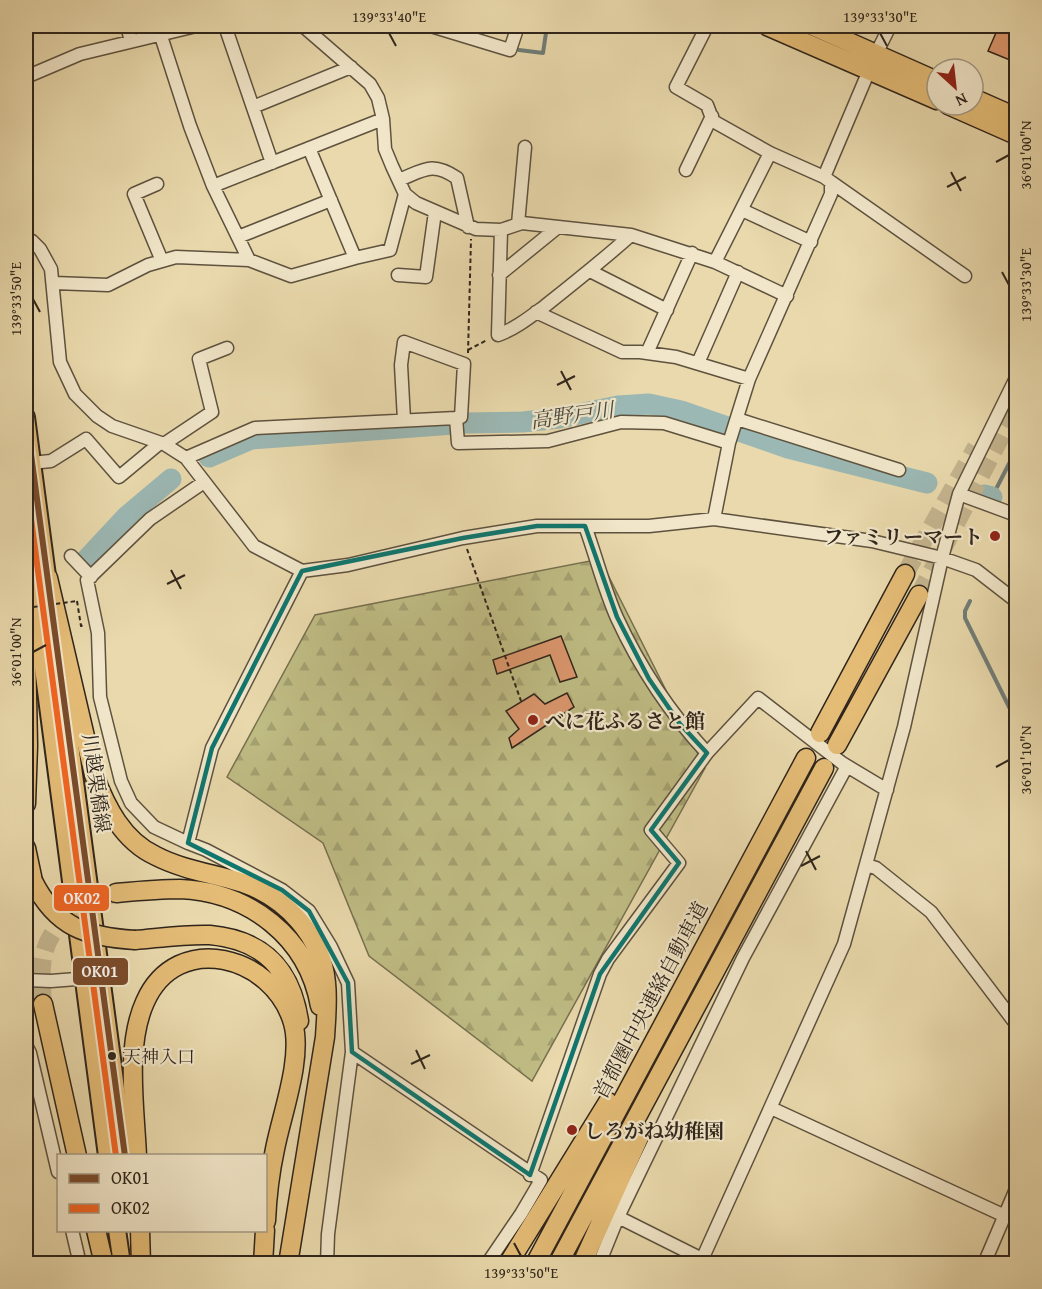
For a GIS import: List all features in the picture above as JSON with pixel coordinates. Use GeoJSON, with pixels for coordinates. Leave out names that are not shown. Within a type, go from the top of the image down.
{"type":"FeatureCollection","features":[{"type":"Feature","properties":{"kind":"highway"},"geometry":{"type":"LineString","coordinates":[[766,26],[925,77]]}},
{"type":"Feature","properties":{"kind":"highway"},"geometry":{"type":"LineString","coordinates":[[813,26],[925,93]]}},
{"type":"Feature","properties":{"kind":"highway"},"geometry":{"type":"LineString","coordinates":[[985,103],[1017,117]]}},
{"type":"Feature","properties":{"kind":"highway"},"geometry":{"type":"LineString","coordinates":[[976,117],[1017,135]]}},
{"type":"Feature","properties":{"kind":"highway"},"geometry":{"type":"LineString","coordinates":[[820,733],[905,574]]}},
{"type":"Feature","properties":{"kind":"highway"},"geometry":{"type":"LineString","coordinates":[[48,578],[94,775],[104,802],[118,824],[134,842],[155,856],[245,884],[272,896],[292,912],[309,933],[321,956],[327,997],[325,1037],[288,1263]]}},
{"type":"Feature","properties":{"kind":"highway"},"geometry":{"type":"LineString","coordinates":[[837,745],[919,595]]}},
{"type":"Feature","properties":{"kind":"highway"},"geometry":{"type":"LineString","coordinates":[[26,644],[28,746],[26,804]]}},
{"type":"Feature","properties":{"kind":"highway","name":"首都圏中央連絡自動車道"},"geometry":{"type":"LineString","coordinates":[[535,1263],[806,758]]}},
{"type":"Feature","properties":{"kind":"highway"},"geometry":{"type":"LineString","coordinates":[[558,1263],[824,768]]}},
{"type":"Feature","properties":{"kind":"highway"},"geometry":{"type":"LineString","coordinates":[[26,848],[33,881],[41,897],[52,912],[68,924],[88,934],[112,939],[135,940],[209,935],[233,939],[263,953],[287,977],[296,999],[299,1023],[297,1046],[274,1151],[267,1212]]}},
{"type":"Feature","properties":{"kind":"highway"},"geometry":{"type":"LineString","coordinates":[[116,893],[183,889],[215,895],[266,916],[283,931],[310,972],[318,997],[325,1037]]}},
{"type":"Feature","properties":{"kind":"highway"},"geometry":{"type":"LineString","coordinates":[[508,1263],[540,1215],[649,1032],[708,940]]}},
{"type":"Feature","properties":{"kind":"highway"},"geometry":{"type":"LineString","coordinates":[[137,1154],[133,1066],[138,1019],[145,1000],[156,983],[171,970],[188,962],[205,958],[225,958],[243,964],[259,974],[274,988],[293,1023],[297,1046]]}},
{"type":"Feature","properties":{"kind":"highway"},"geometry":{"type":"LineString","coordinates":[[582,1263],[708,984]]}},
{"type":"Feature","properties":{"kind":"highway"},"geometry":{"type":"LineString","coordinates":[[43,1004],[47,1031],[78,1154]]}},
{"type":"Feature","properties":{"kind":"highway"},"geometry":{"type":"LineString","coordinates":[[96,1232],[104,1263]]}},
{"type":"Feature","properties":{"kind":"highway"},"geometry":{"type":"LineString","coordinates":[[140,1232],[141,1263]]}},
{"type":"Feature","properties":{"kind":"highway"},"geometry":{"type":"LineString","coordinates":[[263,1263],[265,1232]]}},
{"type":"Feature","properties":{"kind":"highway"},"geometry":{"type":"LineString","coordinates":[[292,1238],[298,1263]]}},
{"type":"Feature","properties":{"kind":"main road","name":"川越栗橋線"},"geometry":{"type":"LineString","coordinates":[[26,417],[125,1154]]}},
{"type":"Feature","properties":{"kind":"main road","name":"川越栗橋線"},"geometry":{"type":"LineString","coordinates":[[26,538],[82,979],[107,1154]]}},
{"type":"Feature","properties":{"kind":"main road"},"geometry":{"type":"LineString","coordinates":[[117,1232],[122,1263]]}},
{"type":"Feature","properties":{"kind":"main road"},"geometry":{"type":"LineString","coordinates":[[135,1232],[141,1263]]}},
{"type":"Feature","properties":{"kind":"street"},"geometry":{"type":"LineString","coordinates":[[127,26],[131,41]]}},
{"type":"Feature","properties":{"kind":"street"},"geometry":{"type":"LineString","coordinates":[[26,77],[80,54],[188,26]]}},
{"type":"Feature","properties":{"kind":"street"},"geometry":{"type":"LineString","coordinates":[[225,26],[272,163]]}},
{"type":"Feature","properties":{"kind":"street"},"geometry":{"type":"LineString","coordinates":[[303,26],[370,84],[378,98],[386,149],[405,194],[416,203],[470,227],[501,230],[522,223],[631,235],[716,262],[787,296]]}},
{"type":"Feature","properties":{"kind":"street"},"geometry":{"type":"LineString","coordinates":[[431,26],[510,50],[518,26]]}},
{"type":"Feature","properties":{"kind":"street"},"geometry":{"type":"LineString","coordinates":[[707,26],[676,87],[707,105],[713,121],[770,153],[828,180],[966,276]]}},
{"type":"Feature","properties":{"kind":"street"},"geometry":{"type":"LineString","coordinates":[[714,519],[729,443],[749,379],[831,195],[828,180],[873,62],[890,26]]}},
{"type":"Feature","properties":{"kind":"street"},"geometry":{"type":"LineString","coordinates":[[160,33],[190,126],[213,186],[249,260]]}},
{"type":"Feature","properties":{"kind":"street"},"geometry":{"type":"LineString","coordinates":[[253,106],[351,67]]}},
{"type":"Feature","properties":{"kind":"street"},"geometry":{"type":"LineString","coordinates":[[686,170],[712,116]]}},
{"type":"Feature","properties":{"kind":"street"},"geometry":{"type":"LineString","coordinates":[[213,186],[383,119]]}},
{"type":"Feature","properties":{"kind":"street"},"geometry":{"type":"LineString","coordinates":[[518,224],[525,147]]}},
{"type":"Feature","properties":{"kind":"street"},"geometry":{"type":"LineString","coordinates":[[309,148],[355,258]]}},
{"type":"Feature","properties":{"kind":"street"},"geometry":{"type":"LineString","coordinates":[[716,262],[770,153]]}},
{"type":"Feature","properties":{"kind":"street"},"geometry":{"type":"LineString","coordinates":[[399,180],[430,168],[444,169],[457,178],[470,227]]}},
{"type":"Feature","properties":{"kind":"street"},"geometry":{"type":"LineString","coordinates":[[157,184],[134,194],[162,261]]}},
{"type":"Feature","properties":{"kind":"street"},"geometry":{"type":"LineString","coordinates":[[54,283],[108,285],[148,265],[176,257],[249,260],[291,276],[390,250],[405,194]]}},
{"type":"Feature","properties":{"kind":"street"},"geometry":{"type":"LineString","coordinates":[[238,237],[331,200]]}},
{"type":"Feature","properties":{"kind":"street"},"geometry":{"type":"LineString","coordinates":[[742,210],[811,242]]}},
{"type":"Feature","properties":{"kind":"street"},"geometry":{"type":"LineString","coordinates":[[398,275],[426,278],[435,212]]}},
{"type":"Feature","properties":{"kind":"street"},"geometry":{"type":"LineString","coordinates":[[499,275],[558,227]]}},
{"type":"Feature","properties":{"kind":"street"},"geometry":{"type":"LineString","coordinates":[[501,230],[498,335],[508,332],[536,312],[590,271],[631,235]]}},
{"type":"Feature","properties":{"kind":"street"},"geometry":{"type":"LineString","coordinates":[[26,238],[40,249],[51,269],[60,362],[75,394],[97,416],[112,426],[162,444],[186,458],[254,546],[302,571],[348,565],[463,538],[537,526],[649,526],[714,519],[872,541],[942,558],[976,570],[1017,601]]}},
{"type":"Feature","properties":{"kind":"street"},"geometry":{"type":"LineString","coordinates":[[647,353],[692,253]]}},
{"type":"Feature","properties":{"kind":"street"},"geometry":{"type":"LineString","coordinates":[[590,271],[667,309]]}},
{"type":"Feature","properties":{"kind":"street"},"geometry":{"type":"LineString","coordinates":[[698,363],[738,272]]}},
{"type":"Feature","properties":{"kind":"street"},"geometry":{"type":"LineString","coordinates":[[536,312],[622,352],[647,353],[698,363],[749,379]]}},
{"type":"Feature","properties":{"kind":"street"},"geometry":{"type":"LineString","coordinates":[[186,458],[255,428],[461,417],[464,364],[404,342],[401,365],[404,420]]}},
{"type":"Feature","properties":{"kind":"street"},"geometry":{"type":"LineString","coordinates":[[31,463],[51,460],[86,439],[119,477],[162,444],[212,412],[199,359],[227,348]]}},
{"type":"Feature","properties":{"kind":"street"},"geometry":{"type":"LineString","coordinates":[[618,1217],[705,1262],[721,1213],[771,1108],[844,944],[904,727],[942,558],[959,494],[1017,378]]}},
{"type":"Feature","properties":{"kind":"street"},"geometry":{"type":"LineString","coordinates":[[456,418],[458,443],[548,441],[621,422],[664,423],[729,443]]}},
{"type":"Feature","properties":{"kind":"street"},"geometry":{"type":"LineString","coordinates":[[736,419],[899,470]]}},
{"type":"Feature","properties":{"kind":"street"},"geometry":{"type":"LineString","coordinates":[[204,482],[150,519],[87,580],[98,633],[100,697],[120,781],[132,803],[154,827],[206,850],[282,890],[309,911],[331,947],[348,983],[352,1052],[328,1234],[327,1263]]}},
{"type":"Feature","properties":{"kind":"street"},"geometry":{"type":"LineString","coordinates":[[959,494],[1017,515]]}},
{"type":"Feature","properties":{"kind":"street"},"geometry":{"type":"LineString","coordinates":[[585,526],[616,617],[638,658],[680,724],[707,753]]}},
{"type":"Feature","properties":{"kind":"street"},"geometry":{"type":"LineString","coordinates":[[71,556],[91,577]]}},
{"type":"Feature","properties":{"kind":"street"},"geometry":{"type":"LineString","coordinates":[[188,843],[212,748],[302,571]]}},
{"type":"Feature","properties":{"kind":"street"},"geometry":{"type":"LineString","coordinates":[[487,1263],[521,1215],[600,975],[608,959],[679,862],[651,830],[707,753],[758,698],[847,766],[887,790]]}},
{"type":"Feature","properties":{"kind":"street"},"geometry":{"type":"LineString","coordinates":[[599,1263],[618,1217],[743,958],[847,766]]}},
{"type":"Feature","properties":{"kind":"street"},"geometry":{"type":"LineString","coordinates":[[866,865],[876,868],[931,912],[1017,1024]]}},
{"type":"Feature","properties":{"kind":"street"},"geometry":{"type":"LineString","coordinates":[[26,980],[51,981],[102,977]]}},
{"type":"Feature","properties":{"kind":"street"},"geometry":{"type":"LineString","coordinates":[[27,1052],[57,1168]]}},
{"type":"Feature","properties":{"kind":"street"},"geometry":{"type":"LineString","coordinates":[[352,1052],[535,1178]]}},
{"type":"Feature","properties":{"kind":"street"},"geometry":{"type":"LineString","coordinates":[[771,1108],[1005,1216]]}},
{"type":"Feature","properties":{"kind":"street"},"geometry":{"type":"LineString","coordinates":[[984,1263],[1017,1189]]}},
{"type":"Feature","properties":{"kind":"street"},"geometry":{"type":"LineString","coordinates":[[72,1232],[80,1263]]}},
{"type":"Feature","properties":{"kind":"path"},"geometry":{"type":"LineString","coordinates":[[468,361],[470,227]]}},
{"type":"Feature","properties":{"kind":"path"},"geometry":{"type":"LineString","coordinates":[[468,350],[498,335]]}},
{"type":"Feature","properties":{"kind":"path"},"geometry":{"type":"LineString","coordinates":[[463,538],[521,701]]}},
{"type":"Feature","properties":{"kind":"path"},"geometry":{"type":"LineString","coordinates":[[26,608],[77,601]]}},
{"type":"Feature","properties":{"kind":"highlighted area"},"geometry":{"type":"Polygon","coordinates":[[[537,526],[585,526],[617,617],[649,679],[680,724],[707,753],[651,830],[679,863],[600,974],[530,1175],[352,1052],[348,983],[309,911],[282,890],[188,843],[212,748],[302,571],[463,538],[537,526]]]}},
{"type":"Feature","properties":{"kind":"green space"},"geometry":{"type":"Polygon","coordinates":[[[600,559],[705,768],[532,1081],[369,956],[323,843],[227,777],[315,615],[600,559]]]}},
{"type":"Feature","properties":{"kind":"building"},"geometry":{"type":"Polygon","coordinates":[[[999,26],[1017,26],[1017,63],[988,51],[999,26]]]}},
{"type":"Feature","properties":{"kind":"building"},"geometry":{"type":"Polygon","coordinates":[[[561,636],[577,677],[560,682],[550,655],[497,674],[493,660],[561,636]]]}},
{"type":"Feature","properties":{"kind":"building","name":"べに花ふるさと館"},"geometry":{"type":"Polygon","coordinates":[[[567,693],[574,707],[512,748],[509,738],[519,729],[506,711],[534,694],[545,704],[567,693]]]}},
{"type":"Feature","properties":{"kind":"waterway"},"geometry":{"type":"LineString","coordinates":[[519,50],[543,53],[547,26]]}},
{"type":"Feature","properties":{"kind":"waterway","name":"高野戸川"},"geometry":{"type":"LineString","coordinates":[[209,457],[251,439],[467,423],[523,422],[559,418],[618,406],[649,404],[681,411],[788,448],[927,483]]}},
{"type":"Feature","properties":{"kind":"waterway","name":"高野戸川"},"geometry":{"type":"LineString","coordinates":[[992,497],[1016,450]]}},
{"type":"Feature","properties":{"kind":"waterway","name":"高野戸川"},"geometry":{"type":"LineString","coordinates":[[86,560],[127,516],[171,479]]}},
{"type":"Feature","properties":{"kind":"waterway","name":"高野戸川"},"geometry":{"type":"LineString","coordinates":[[984,495],[992,497]]}},
{"type":"Feature","properties":{"kind":"waterway"},"geometry":{"type":"LineString","coordinates":[[970,601],[965,611],[965,618],[1016,721]]}},
{"type":"Feature","properties":{"kind":"tunnel"},"geometry":{"type":"LineString","coordinates":[[919,595],[1016,408]]}},
{"type":"Feature","properties":{"kind":"tunnel"},"geometry":{"type":"LineString","coordinates":[[905,574],[976,447]]}},
{"type":"Feature","properties":{"kind":"tunnel"},"geometry":{"type":"LineString","coordinates":[[43,1004],[43,959],[55,930],[82,907],[116,893]]}},
{"type":"Feature","properties":{"kind":"transit line","name":"OK01"},"geometry":{"type":"LineString","coordinates":[[26,417],[125,1154]]}},
{"type":"Feature","properties":{"kind":"transit line","name":"OK02"},"geometry":{"type":"LineString","coordinates":[[26,481],[116,1154]]}},
{"type":"Feature","properties":{"kind":"place","name":"ファミリーマート"},"geometry":{"type":"Point","coordinates":[995,536]}},
{"type":"Feature","properties":{"kind":"place","name":"べに花ふるさと館"},"geometry":{"type":"Point","coordinates":[533,720]}},
{"type":"Feature","properties":{"kind":"place","name":"天神入口"},"geometry":{"type":"Point","coordinates":[112,1056]}},
{"type":"Feature","properties":{"kind":"place","name":"しろがね幼稚園"},"geometry":{"type":"Point","coordinates":[572,1130]}}]}
